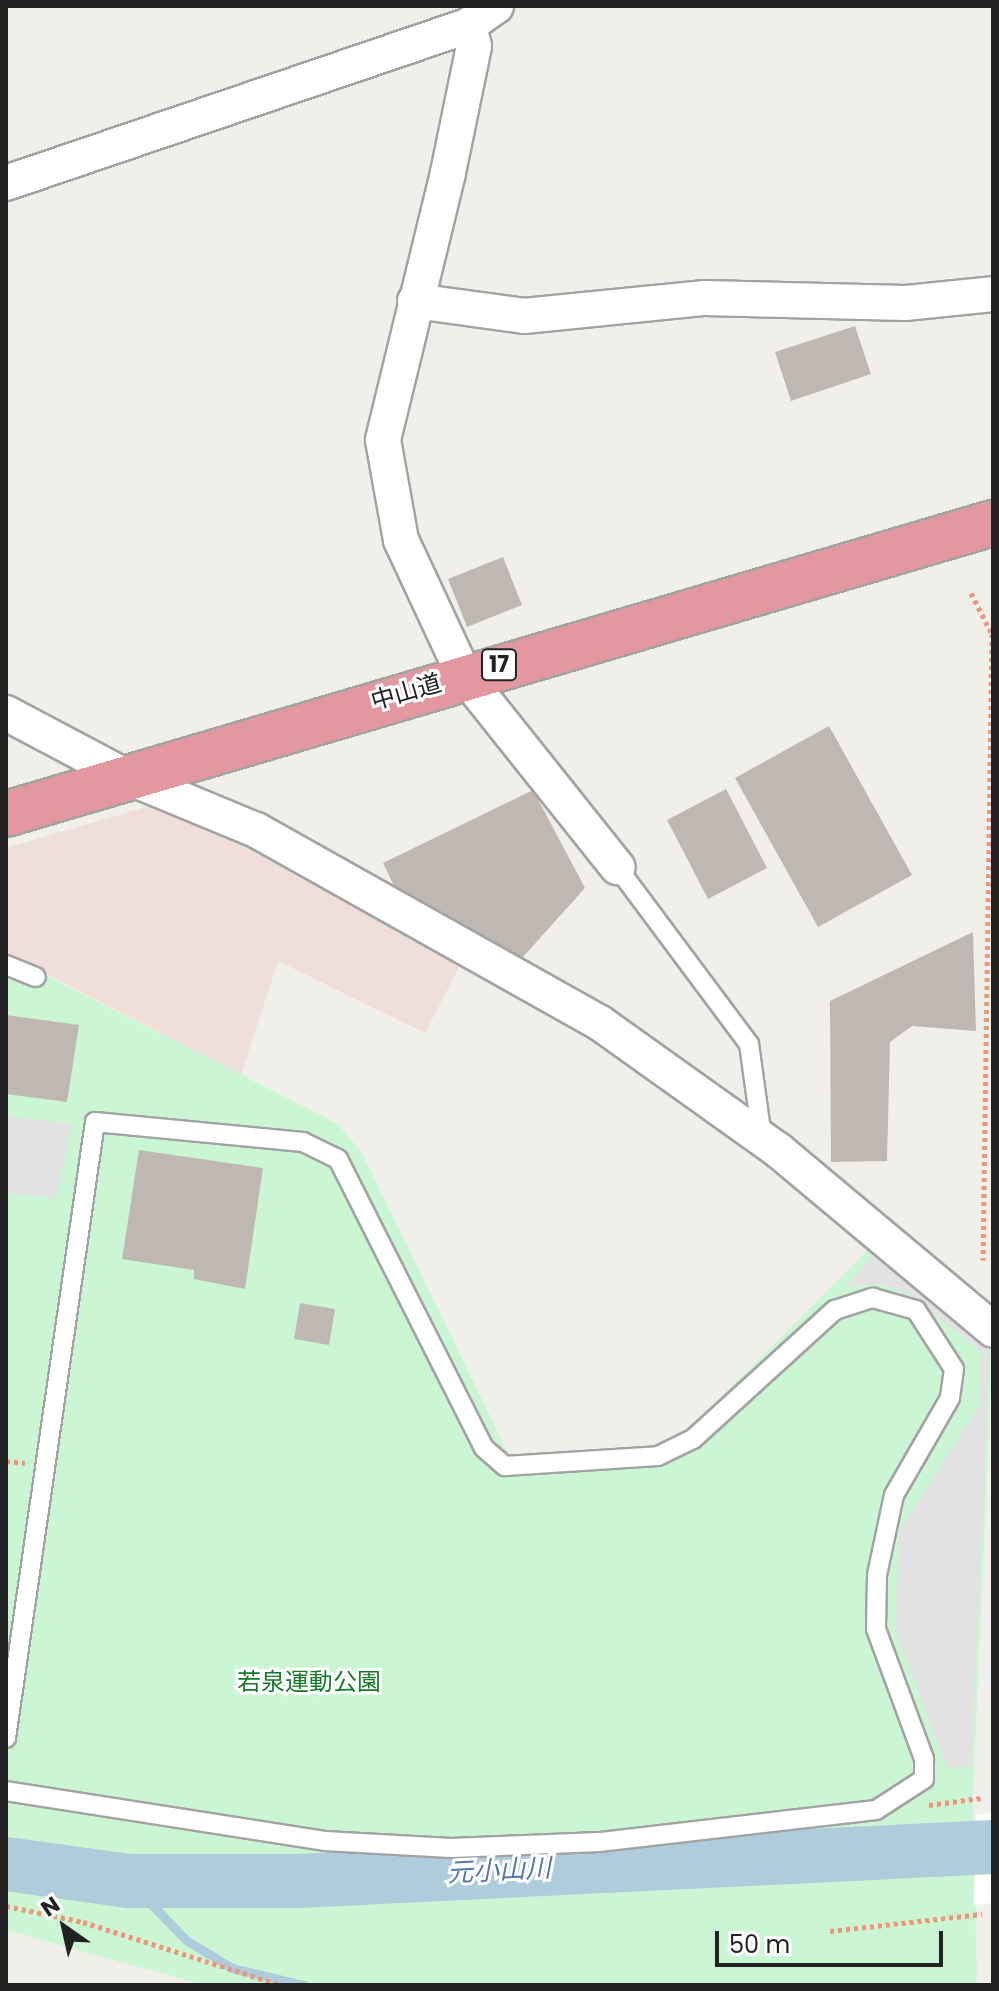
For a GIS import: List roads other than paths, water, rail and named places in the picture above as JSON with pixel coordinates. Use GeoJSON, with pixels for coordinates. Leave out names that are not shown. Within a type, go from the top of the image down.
{"type":"FeatureCollection","features":[{"type":"Feature","properties":{"kind":"highway","name":"中山道"},"geometry":{"type":"LineString","coordinates":[[6,814],[123,775],[993,523]]}},
{"type":"Feature","properties":{"kind":"street"},"geometry":{"type":"LineString","coordinates":[[6,183],[482,16]]}},
{"type":"Feature","properties":{"kind":"street"},"geometry":{"type":"LineString","coordinates":[[482,16],[383,440],[401,540],[464,675],[617,867]]}},
{"type":"Feature","properties":{"kind":"street"},"geometry":{"type":"LineString","coordinates":[[415,301],[524,316],[705,298],[905,303],[993,294]]}},
{"type":"Feature","properties":{"kind":"street"},"geometry":{"type":"LineString","coordinates":[[6,713],[123,775],[256,830],[573,1008],[762,1138],[993,1330]]}},
{"type":"Feature","properties":{"kind":"lane"},"geometry":{"type":"LineString","coordinates":[[617,867],[749,1044],[762,1138]]}},
{"type":"Feature","properties":{"kind":"lane"},"geometry":{"type":"LineString","coordinates":[[6,965],[36,977]]}},
{"type":"Feature","properties":{"kind":"lane"},"geometry":{"type":"LineString","coordinates":[[6,1738],[95,1122],[303,1142],[338,1159],[484,1448],[505,1466],[658,1456],[693,1439],[835,1310],[873,1298],[916,1310],[954,1369],[950,1398],[894,1495],[877,1575],[876,1629],[924,1759],[924,1779],[876,1810],[599,1842],[451,1848],[325,1841],[6,1791]]}},
{"type":"Feature","properties":{"kind":"waterway","name":"元小山川"},"geometry":{"type":"LineString","coordinates":[[6,1864],[129,1881],[299,1881],[993,1847]]}},
{"type":"Feature","properties":{"kind":"waterway"},"geometry":{"type":"LineString","coordinates":[[129,1881],[186,1940],[232,1968],[304,1985]]}},
{"type":"Feature","properties":{"kind":"park label","name":"若泉運動公園"},"geometry":{"type":"Point","coordinates":[309,1682]}}]}
